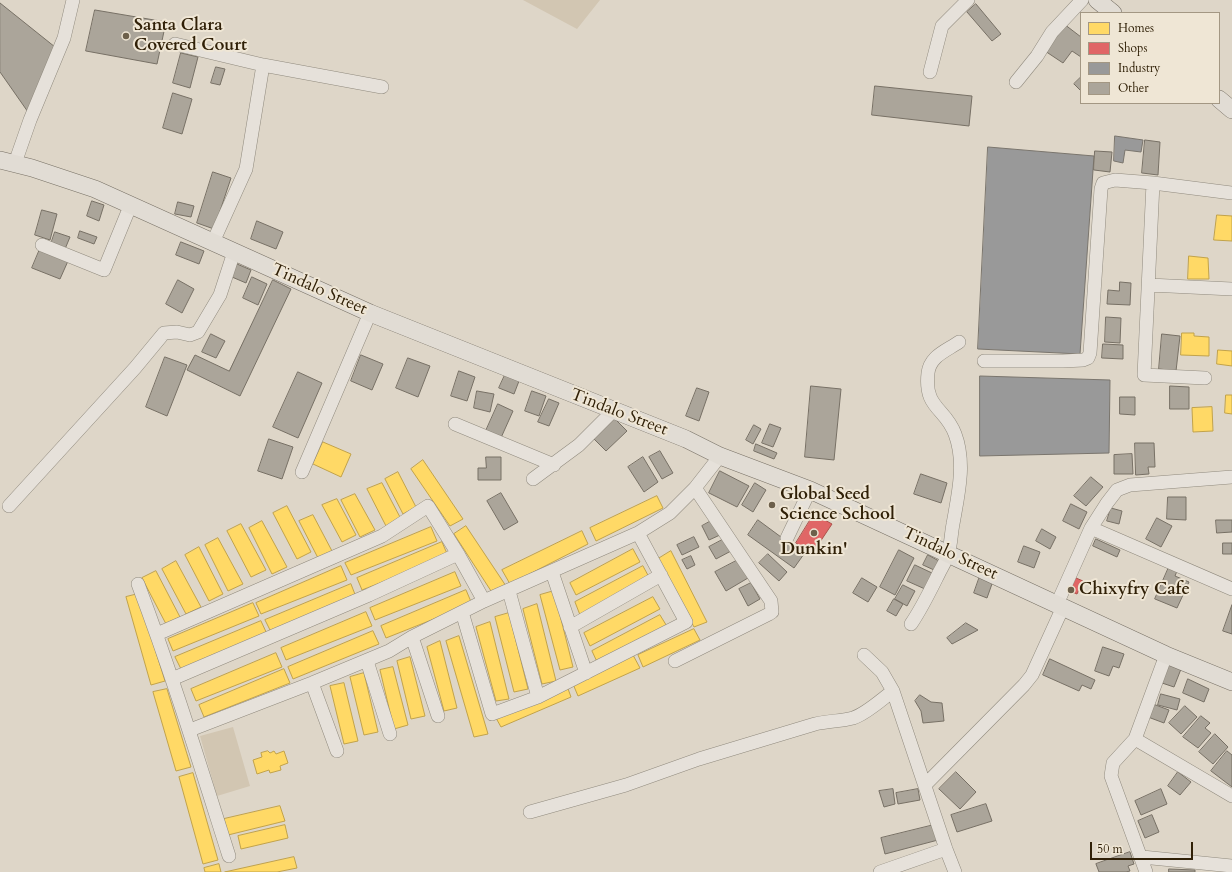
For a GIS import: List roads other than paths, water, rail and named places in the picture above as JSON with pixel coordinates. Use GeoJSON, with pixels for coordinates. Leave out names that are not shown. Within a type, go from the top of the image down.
{"type":"FeatureCollection","features":[{"type":"Feature","properties":{"kind":"main road"},"geometry":{"type":"LineString","coordinates":[[1097,0],[1112,12]]}},
{"type":"Feature","properties":{"kind":"main road"},"geometry":{"type":"LineString","coordinates":[[1220,100],[1232,110]]}},
{"type":"Feature","properties":{"kind":"main road","name":"Tindalo Street"},"geometry":{"type":"LineString","coordinates":[[8,162],[95,188],[370,313],[686,439],[720,456],[810,490],[1166,655],[1232,682]]}},
{"type":"Feature","properties":{"kind":"street"},"geometry":{"type":"LineString","coordinates":[[8,162],[30,120],[64,38],[73,0]]}},
{"type":"Feature","properties":{"kind":"street"},"geometry":{"type":"LineString","coordinates":[[930,72],[942,26],[968,0]]}},
{"type":"Feature","properties":{"kind":"street"},"geometry":{"type":"LineString","coordinates":[[1016,82],[1037,56],[1052,32],[1082,0]]}},
{"type":"Feature","properties":{"kind":"street"},"geometry":{"type":"LineString","coordinates":[[176,44],[263,65],[382,88]]}},
{"type":"Feature","properties":{"kind":"street"},"geometry":{"type":"LineString","coordinates":[[213,242],[246,169],[263,65]]}},
{"type":"Feature","properties":{"kind":"street"},"geometry":{"type":"LineString","coordinates":[[984,361],[1063,361],[1083,360],[1088,358],[1090,353],[1101,189],[1103,183],[1115,180],[1153,183],[1232,193]]}},
{"type":"Feature","properties":{"kind":"street"},"geometry":{"type":"LineString","coordinates":[[1153,183],[1144,375],[1205,378]]}},
{"type":"Feature","properties":{"kind":"street"},"geometry":{"type":"LineString","coordinates":[[42,245],[104,270],[131,204]]}},
{"type":"Feature","properties":{"kind":"street"},"geometry":{"type":"LineString","coordinates":[[9,506],[135,368],[164,333],[177,332],[190,335],[198,332],[220,295],[234,252]]}},
{"type":"Feature","properties":{"kind":"street"},"geometry":{"type":"LineString","coordinates":[[1149,285],[1232,289]]}},
{"type":"Feature","properties":{"kind":"street"},"geometry":{"type":"LineString","coordinates":[[302,472],[370,313]]}},
{"type":"Feature","properties":{"kind":"street"},"geometry":{"type":"LineString","coordinates":[[911,624],[924,605],[948,554],[960,486],[960,464],[955,434],[948,421],[929,397],[928,373],[930,364],[934,357],[959,342]]}},
{"type":"Feature","properties":{"kind":"street"},"geometry":{"type":"LineString","coordinates":[[533,479],[580,445],[613,410]]}},
{"type":"Feature","properties":{"kind":"street"},"geometry":{"type":"LineString","coordinates":[[455,424],[554,465]]}},
{"type":"Feature","properties":{"kind":"street"},"geometry":{"type":"LineString","coordinates":[[190,730],[312,683],[389,651],[412,637],[484,601],[638,533],[670,513],[695,488],[720,456]]}},
{"type":"Feature","properties":{"kind":"street"},"geometry":{"type":"LineString","coordinates":[[925,785],[1024,685],[1032,675],[1091,528],[1107,502],[1117,490],[1130,485],[1232,477]]}},
{"type":"Feature","properties":{"kind":"street"},"geometry":{"type":"LineString","coordinates":[[675,661],[772,612],[771,601],[695,488]]}},
{"type":"Feature","properties":{"kind":"street"},"geometry":{"type":"LineString","coordinates":[[787,538],[810,490]]}},
{"type":"Feature","properties":{"kind":"street"},"geometry":{"type":"LineString","coordinates":[[157,634],[382,536],[428,506],[458,554],[484,601]]}},
{"type":"Feature","properties":{"kind":"street"},"geometry":{"type":"LineString","coordinates":[[1091,528],[1232,589]]}},
{"type":"Feature","properties":{"kind":"street"},"geometry":{"type":"LineString","coordinates":[[462,612],[492,714],[538,697],[686,622],[638,533]]}},
{"type":"Feature","properties":{"kind":"street"},"geometry":{"type":"LineString","coordinates":[[172,679],[369,595],[458,554]]}},
{"type":"Feature","properties":{"kind":"street"},"geometry":{"type":"LineString","coordinates":[[552,572],[586,673]]}},
{"type":"Feature","properties":{"kind":"street"},"geometry":{"type":"LineString","coordinates":[[570,627],[661,575]]}},
{"type":"Feature","properties":{"kind":"street"},"geometry":{"type":"LineString","coordinates":[[138,584],[190,730],[229,856]]}},
{"type":"Feature","properties":{"kind":"street"},"geometry":{"type":"LineString","coordinates":[[509,591],[538,697]]}},
{"type":"Feature","properties":{"kind":"street"},"geometry":{"type":"LineString","coordinates":[[412,637],[438,716]]}},
{"type":"Feature","properties":{"kind":"street"},"geometry":{"type":"LineString","coordinates":[[864,655],[882,672],[893,691],[955,872]]}},
{"type":"Feature","properties":{"kind":"street"},"geometry":{"type":"LineString","coordinates":[[1146,872],[1142,857],[1111,776],[1113,763],[1135,739],[1166,655]]}},
{"type":"Feature","properties":{"kind":"street"},"geometry":{"type":"LineString","coordinates":[[367,660],[390,734]]}},
{"type":"Feature","properties":{"kind":"street"},"geometry":{"type":"LineString","coordinates":[[312,683],[336,751]]}},
{"type":"Feature","properties":{"kind":"street"},"geometry":{"type":"LineString","coordinates":[[530,812],[626,785],[700,759],[815,724],[830,720],[853,718],[860,715],[893,691]]}},
{"type":"Feature","properties":{"kind":"street"},"geometry":{"type":"LineString","coordinates":[[1135,739],[1232,796]]}},
{"type":"Feature","properties":{"kind":"street"},"geometry":{"type":"LineString","coordinates":[[880,872],[946,849]]}},
{"type":"Feature","properties":{"kind":"street"},"geometry":{"type":"LineString","coordinates":[[1142,857],[1232,866]]}},
{"type":"Feature","properties":{"kind":"place","name":"Santa Clara Covered Court"},"geometry":{"type":"Point","coordinates":[126,36]}},
{"type":"Feature","properties":{"kind":"place","name":"Global Seed Science School"},"geometry":{"type":"Point","coordinates":[772,505]}},
{"type":"Feature","properties":{"kind":"place","name":"Dunkin'"},"geometry":{"type":"Point","coordinates":[814,533]}},
{"type":"Feature","properties":{"kind":"place","name":"Chixyfry Cafe"},"geometry":{"type":"Point","coordinates":[1071,590]}}]}
